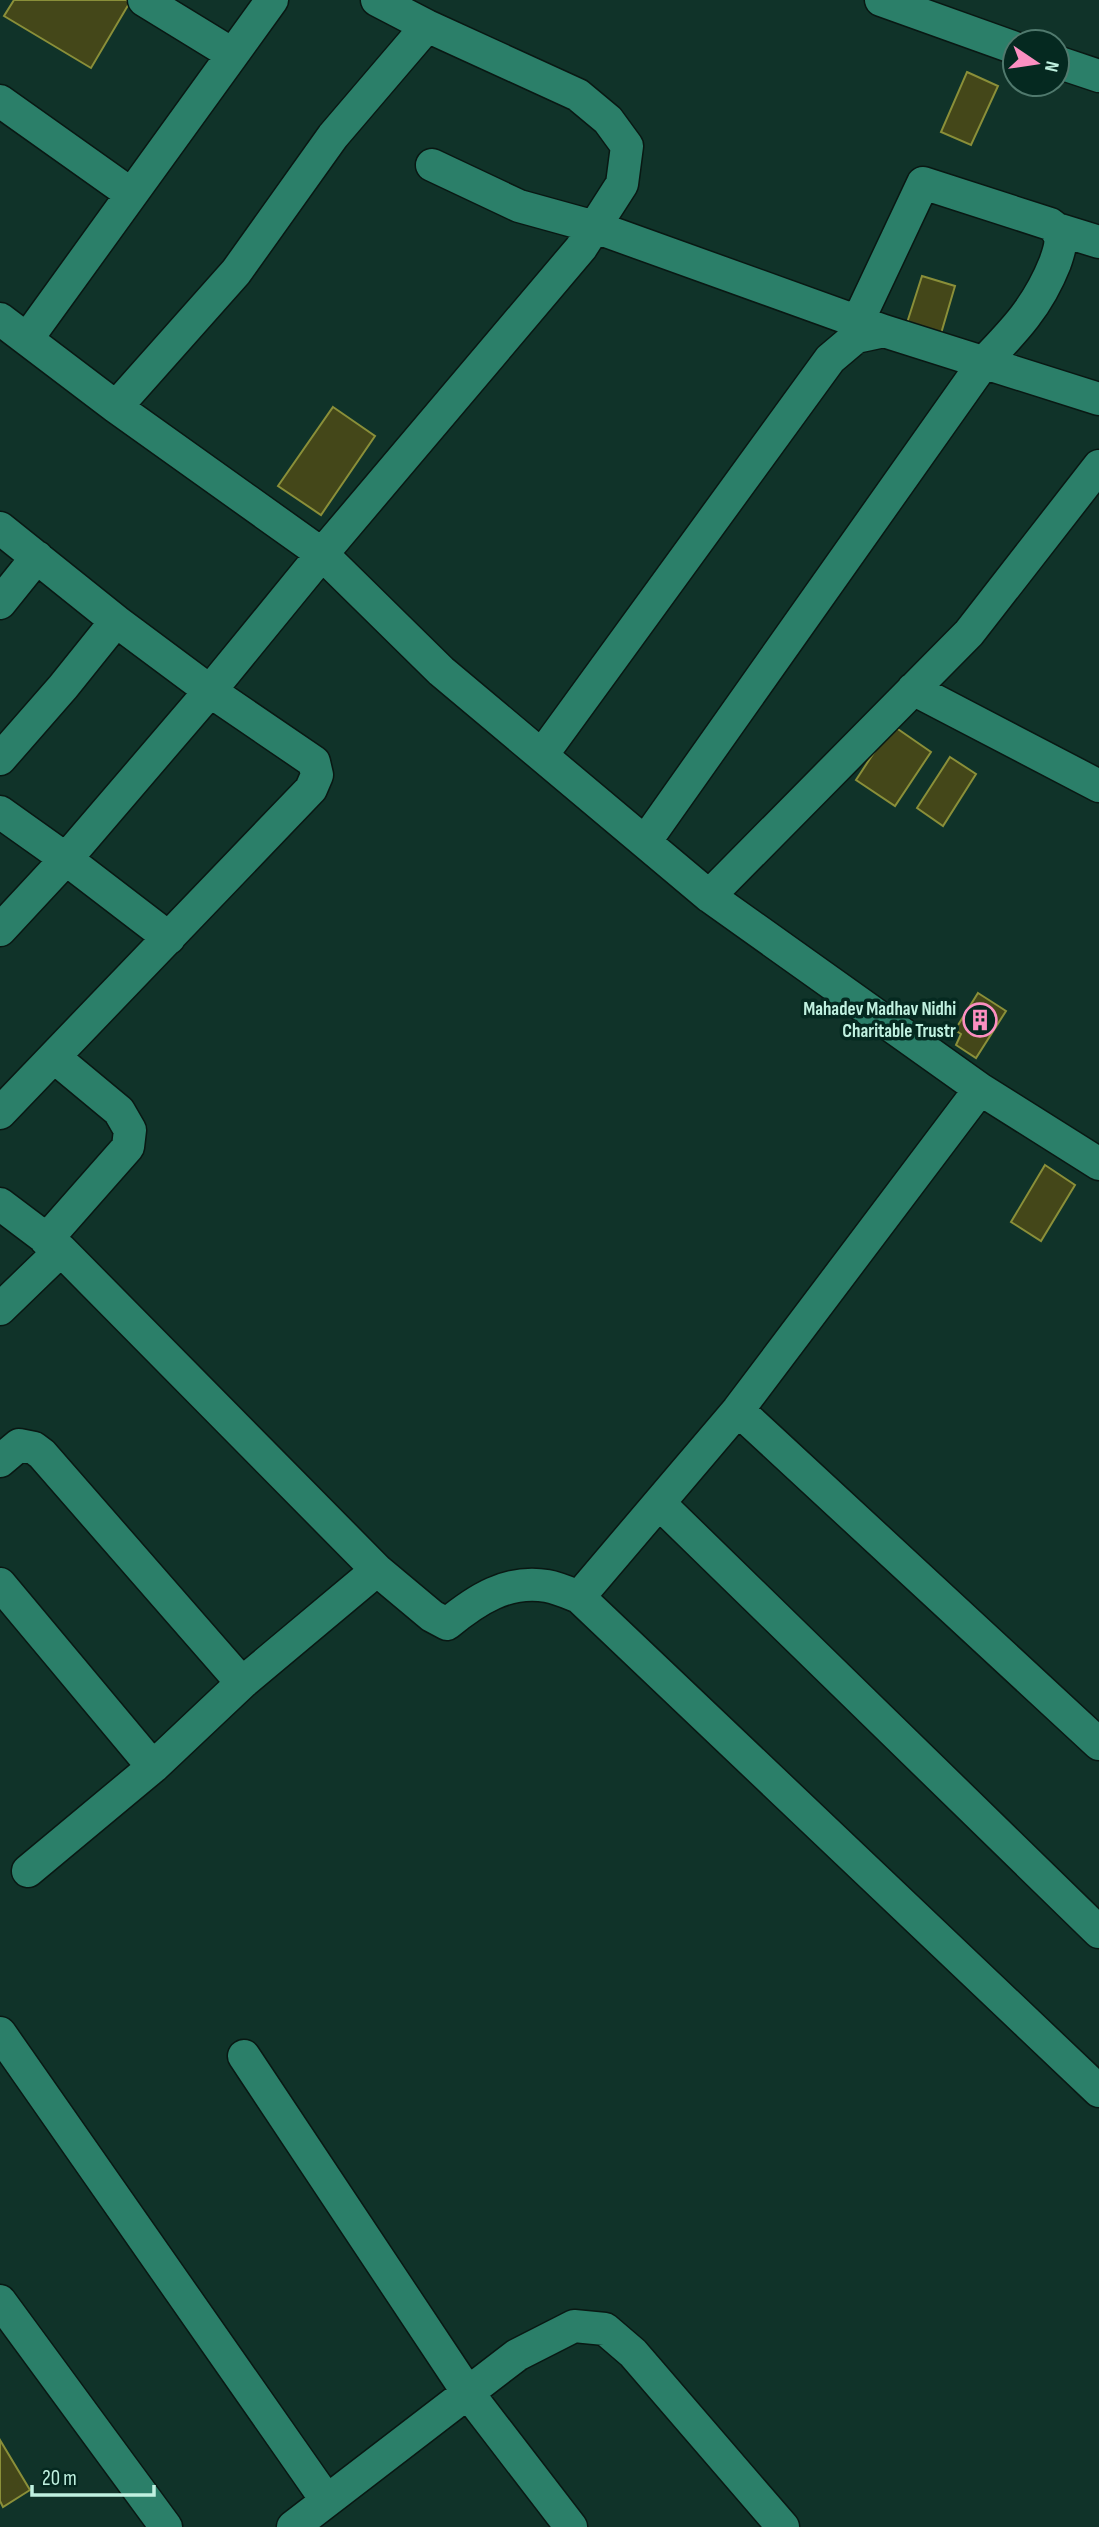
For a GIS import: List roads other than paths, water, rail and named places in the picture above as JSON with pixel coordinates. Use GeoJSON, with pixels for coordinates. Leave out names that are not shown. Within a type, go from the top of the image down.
{"type":"FeatureCollection","features":[{"type":"Feature","properties":{"kind":"street"},"geometry":{"type":"LineString","coordinates":[[144,0],[232,54]]}},
{"type":"Feature","properties":{"kind":"street"},"geometry":{"type":"LineString","coordinates":[[27,339],[272,0]]}},
{"type":"Feature","properties":{"kind":"street"},"geometry":{"type":"LineString","coordinates":[[0,930],[66,859],[210,691],[322,554],[582,248],[622,184],[627,146],[607,120],[578,95],[427,26],[377,0]]}},
{"type":"Feature","properties":{"kind":"street"},"geometry":{"type":"LineString","coordinates":[[881,0],[1001,43]]}},
{"type":"Feature","properties":{"kind":"street"},"geometry":{"type":"LineString","coordinates":[[116,407],[236,272],[333,136],[427,26]]}},
{"type":"Feature","properties":{"kind":"street"},"geometry":{"type":"LineString","coordinates":[[1071,67],[1099,76]]}},
{"type":"Feature","properties":{"kind":"street"},"geometry":{"type":"LineString","coordinates":[[0,101],[131,194]]}},
{"type":"Feature","properties":{"kind":"street"},"geometry":{"type":"LineString","coordinates":[[432,165],[519,206],[595,228],[871,326],[1099,399]]}},
{"type":"Feature","properties":{"kind":"street"},"geometry":{"type":"LineString","coordinates":[[542,755],[830,359],[871,326],[923,183],[1099,242]]}},
{"type":"Feature","properties":{"kind":"street"},"geometry":{"type":"LineString","coordinates":[[645,842],[984,362],[1036,304],[1061,247],[1061,237],[1057,229]]}},
{"type":"Feature","properties":{"kind":"street"},"geometry":{"type":"LineString","coordinates":[[0,319],[116,407],[322,554],[441,671],[709,896],[980,1089],[1099,1164]]}},
{"type":"Feature","properties":{"kind":"street"},"geometry":{"type":"LineString","coordinates":[[709,896],[970,633],[1099,466]]}},
{"type":"Feature","properties":{"kind":"street"},"geometry":{"type":"LineString","coordinates":[[0,528],[116,621],[210,691],[314,762],[317,775],[312,789],[0,1113]]}},
{"type":"Feature","properties":{"kind":"street"},"geometry":{"type":"LineString","coordinates":[[0,604],[37,557]]}},
{"type":"Feature","properties":{"kind":"street"},"geometry":{"type":"LineString","coordinates":[[0,759],[116,621]]}},
{"type":"Feature","properties":{"kind":"street"},"geometry":{"type":"LineString","coordinates":[[913,690],[1099,786]]}},
{"type":"Feature","properties":{"kind":"street"},"geometry":{"type":"LineString","coordinates":[[0,812],[169,938]]}},
{"type":"Feature","properties":{"kind":"street"},"geometry":{"type":"LineString","coordinates":[[0,1309],[54,1245],[128,1147],[130,1130],[120,1111],[54,1057]]}},
{"type":"Feature","properties":{"kind":"street"},"geometry":{"type":"LineString","coordinates":[[579,1597],[738,1410],[980,1089]]}},
{"type":"Feature","properties":{"kind":"street"},"geometry":{"type":"LineString","coordinates":[[0,1204],[54,1245],[377,1570],[432,1616],[447,1624],[471,1604],[516,1584],[548,1586],[579,1597],[1099,2091]]}},
{"type":"Feature","properties":{"kind":"street"},"geometry":{"type":"LineString","coordinates":[[738,1410],[1099,1744]]}},
{"type":"Feature","properties":{"kind":"street"},"geometry":{"type":"LineString","coordinates":[[0,1461],[19,1445],[34,1448],[42,1454],[242,1683]]}},
{"type":"Feature","properties":{"kind":"street"},"geometry":{"type":"LineString","coordinates":[[659,1503],[1099,1932]]}},
{"type":"Feature","properties":{"kind":"street"},"geometry":{"type":"LineString","coordinates":[[28,1871],[153,1767],[242,1683],[377,1570]]}},
{"type":"Feature","properties":{"kind":"street"},"geometry":{"type":"LineString","coordinates":[[0,1584],[153,1767]]}},
{"type":"Feature","properties":{"kind":"street"},"geometry":{"type":"LineString","coordinates":[[0,2033],[327,2501]]}},
{"type":"Feature","properties":{"kind":"street"},"geometry":{"type":"LineString","coordinates":[[244,2056],[468,2393],[570,2527]]}},
{"type":"Feature","properties":{"kind":"street"},"geometry":{"type":"LineString","coordinates":[[0,2301],[166,2527]]}},
{"type":"Feature","properties":{"kind":"street"},"geometry":{"type":"LineString","coordinates":[[293,2527],[517,2355],[574,2326],[605,2329],[633,2353],[783,2527]]}},
{"type":"Feature","properties":{"kind":"place","name":"Mahadev Madhav Nidhi Charitable Trustr"},"geometry":{"type":"Point","coordinates":[980,1020]}}]}
